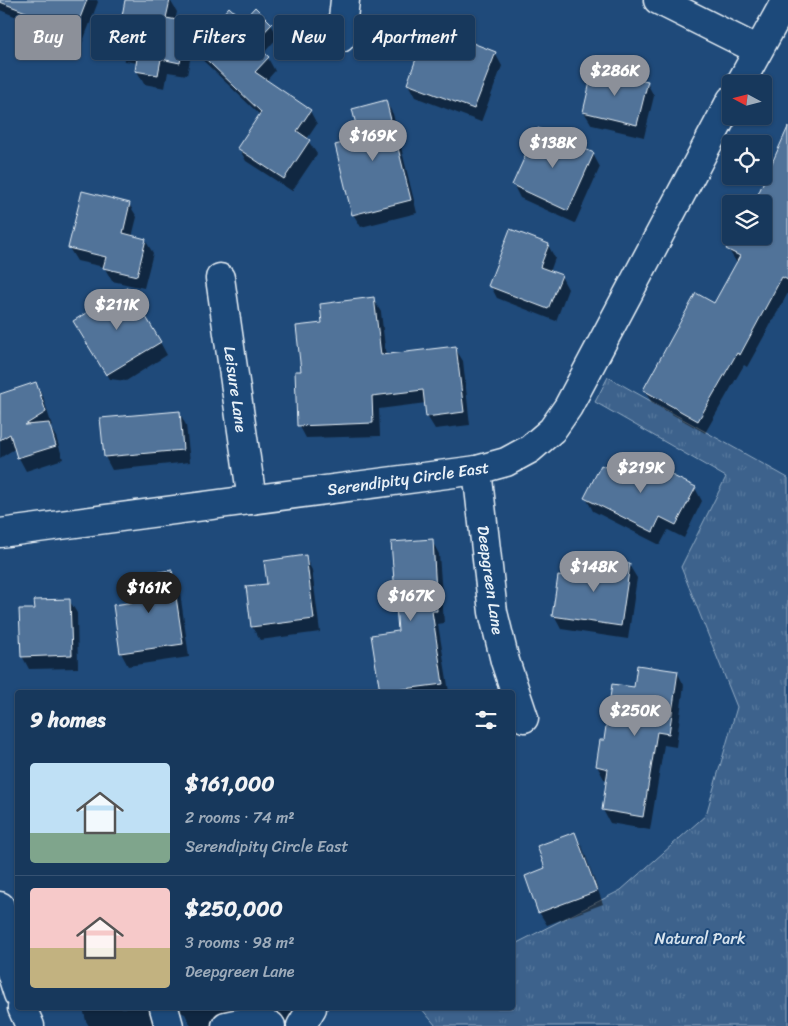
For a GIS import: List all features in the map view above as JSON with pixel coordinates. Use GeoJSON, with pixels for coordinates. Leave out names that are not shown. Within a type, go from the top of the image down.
{"type":"FeatureCollection","features":[{"type":"Feature","properties":{"kind":"street"},"geometry":{"type":"LineString","coordinates":[[343,15],[345,0]]}},
{"type":"Feature","properties":{"kind":"street"},"geometry":{"type":"LineString","coordinates":[[658,0],[758,50]]}},
{"type":"Feature","properties":{"kind":"street"},"geometry":{"type":"LineString","coordinates":[[745,75],[786,0]]}},
{"type":"Feature","properties":{"kind":"street","name":"Serendipity Circle East"},"geometry":{"type":"LineString","coordinates":[[0,533],[478,470],[506,462],[530,449],[552,430],[562,415],[722,117]]}},
{"type":"Feature","properties":{"kind":"street","name":"Leisure Lane"},"geometry":{"type":"LineString","coordinates":[[220,278],[252,500]]}},
{"type":"Feature","properties":{"kind":"street","name":"Deepgreen Lane"},"geometry":{"type":"LineString","coordinates":[[478,470],[493,612],[505,661],[515,690]]}},
{"type":"Feature","properties":{"kind":"street","name":"Deepgreen Lane"},"geometry":{"type":"LineString","coordinates":[[515,691],[524,718]]}},
{"type":"Feature","properties":{"kind":"street"},"geometry":{"type":"LineString","coordinates":[[1,923],[8,966],[15,986]]}},
{"type":"Feature","properties":{"kind":"street"},"geometry":{"type":"LineString","coordinates":[[23,1010],[30,1026]]}},
{"type":"Feature","properties":{"kind":"street"},"geometry":{"type":"LineString","coordinates":[[165,1010],[169,1026]]}},
{"type":"Feature","properties":{"kind":"street"},"geometry":{"type":"LineString","coordinates":[[301,1026],[311,1010]]}},
{"type":"Feature","properties":{"kind":"street"},"geometry":{"type":"LineString","coordinates":[[226,1026],[240,1023],[271,1026]]}},
{"type":"Feature","properties":{"kind":"green space","name":"Natural Park"},"geometry":{"type":"Polygon","coordinates":[[[608,377],[788,478],[788,1026],[436,1026],[423,1010],[515,1010],[515,944],[621,890],[706,815],[737,707],[681,567],[726,477],[595,402],[608,377]]]}},
{"type":"Feature","properties":{"kind":"building"},"geometry":{"type":"Polygon","coordinates":[[[0,0],[87,0],[81,16],[34,15],[0,2],[0,0]]]}},
{"type":"Feature","properties":{"kind":"building"},"geometry":{"type":"Polygon","coordinates":[[[125,0],[170,0],[166,18],[175,20],[175,60],[181,60],[180,63],[165,60],[165,15],[122,15],[125,0]]]}},
{"type":"Feature","properties":{"kind":"building"},"geometry":{"type":"Polygon","coordinates":[[[229,7],[238,15],[222,15],[229,7]]]}},
{"type":"Feature","properties":{"kind":"building"},"geometry":{"type":"Polygon","coordinates":[[[255,7],[263,15],[248,15],[255,7]]]}},
{"type":"Feature","properties":{"kind":"building"},"geometry":{"type":"Polygon","coordinates":[[[264,16],[272,24],[264,32],[264,16]]]}},
{"type":"Feature","properties":{"kind":"building"},"geometry":{"type":"Polygon","coordinates":[[[475,44],[496,52],[474,109],[407,84],[416,60],[475,60],[475,44]]]}},
{"type":"Feature","properties":{"kind":"building"},"geometry":{"type":"Polygon","coordinates":[[[264,52],[269,57],[255,72],[311,110],[297,131],[310,140],[284,179],[237,148],[261,112],[207,60],[264,60],[264,52]]]}},
{"type":"Feature","properties":{"kind":"building"},"geometry":{"type":"Polygon","coordinates":[[[137,60],[161,60],[158,75],[135,71],[137,60]]]}},
{"type":"Feature","properties":{"kind":"building"},"geometry":{"type":"Polygon","coordinates":[[[593,69],[648,81],[637,125],[583,112],[593,69]]]}},
{"type":"Feature","properties":{"kind":"building"},"geometry":{"type":"Polygon","coordinates":[[[386,100],[411,200],[352,215],[335,145],[355,140],[361,144],[352,109],[386,100]]]}},
{"type":"Feature","properties":{"kind":"building"},"geometry":{"type":"Polygon","coordinates":[[[788,127],[788,280],[782,277],[740,355],[737,353],[698,421],[643,390],[696,293],[714,303],[740,256],[726,249],[728,245],[772,245],[772,195],[758,195],[762,185],[772,185],[772,163],[788,127]]]}},
{"type":"Feature","properties":{"kind":"building"},"geometry":{"type":"Polygon","coordinates":[[[538,128],[594,153],[568,211],[512,185],[538,128]]]}},
{"type":"Feature","properties":{"kind":"building"},"geometry":{"type":"Polygon","coordinates":[[[82,191],[130,203],[123,233],[146,239],[137,276],[103,268],[106,257],[68,248],[82,191]]]}},
{"type":"Feature","properties":{"kind":"building"},"geometry":{"type":"Polygon","coordinates":[[[510,229],[549,244],[540,267],[562,275],[548,309],[488,286],[510,229]]]}},
{"type":"Feature","properties":{"kind":"building"},"geometry":{"type":"Polygon","coordinates":[[[128,287],[161,342],[106,375],[73,321],[128,287]]]}},
{"type":"Feature","properties":{"kind":"building"},"geometry":{"type":"Polygon","coordinates":[[[374,297],[381,355],[456,346],[464,412],[426,417],[423,390],[372,396],[373,423],[297,426],[295,371],[301,371],[296,326],[322,323],[320,304],[374,297]]]}},
{"type":"Feature","properties":{"kind":"building"},"geometry":{"type":"Polygon","coordinates":[[[36,382],[46,412],[25,425],[49,423],[56,446],[17,458],[10,434],[0,440],[0,394],[36,382]]]}},
{"type":"Feature","properties":{"kind":"building"},"geometry":{"type":"Polygon","coordinates":[[[180,411],[183,450],[104,457],[100,418],[180,411]]]}},
{"type":"Feature","properties":{"kind":"building"},"geometry":{"type":"Polygon","coordinates":[[[630,455],[696,487],[676,525],[660,517],[653,532],[584,498],[601,465],[620,474],[630,455]]]}},
{"type":"Feature","properties":{"kind":"building"},"geometry":{"type":"Polygon","coordinates":[[[433,539],[437,611],[432,611],[443,684],[396,690],[380,690],[371,635],[398,631],[391,542],[433,539]]]}},
{"type":"Feature","properties":{"kind":"building"},"geometry":{"type":"Polygon","coordinates":[[[306,555],[314,619],[251,627],[246,586],[267,584],[264,561],[306,555]]]}},
{"type":"Feature","properties":{"kind":"building"},"geometry":{"type":"Polygon","coordinates":[[[584,557],[630,564],[621,626],[552,616],[558,576],[580,579],[584,557]]]}},
{"type":"Feature","properties":{"kind":"building"},"geometry":{"type":"Polygon","coordinates":[[[172,570],[183,644],[120,653],[113,605],[135,602],[131,576],[172,570]]]}},
{"type":"Feature","properties":{"kind":"building"},"geometry":{"type":"Polygon","coordinates":[[[70,599],[72,655],[21,657],[19,609],[35,609],[34,600],[70,599]]]}},
{"type":"Feature","properties":{"kind":"building"},"geometry":{"type":"Polygon","coordinates":[[[637,665],[678,671],[669,734],[657,732],[643,817],[602,810],[608,769],[596,766],[600,740],[604,740],[612,684],[634,687],[637,665]]]}},
{"type":"Feature","properties":{"kind":"building"},"geometry":{"type":"Polygon","coordinates":[[[575,832],[597,891],[538,913],[525,876],[545,868],[537,846],[575,832]]]}}]}
